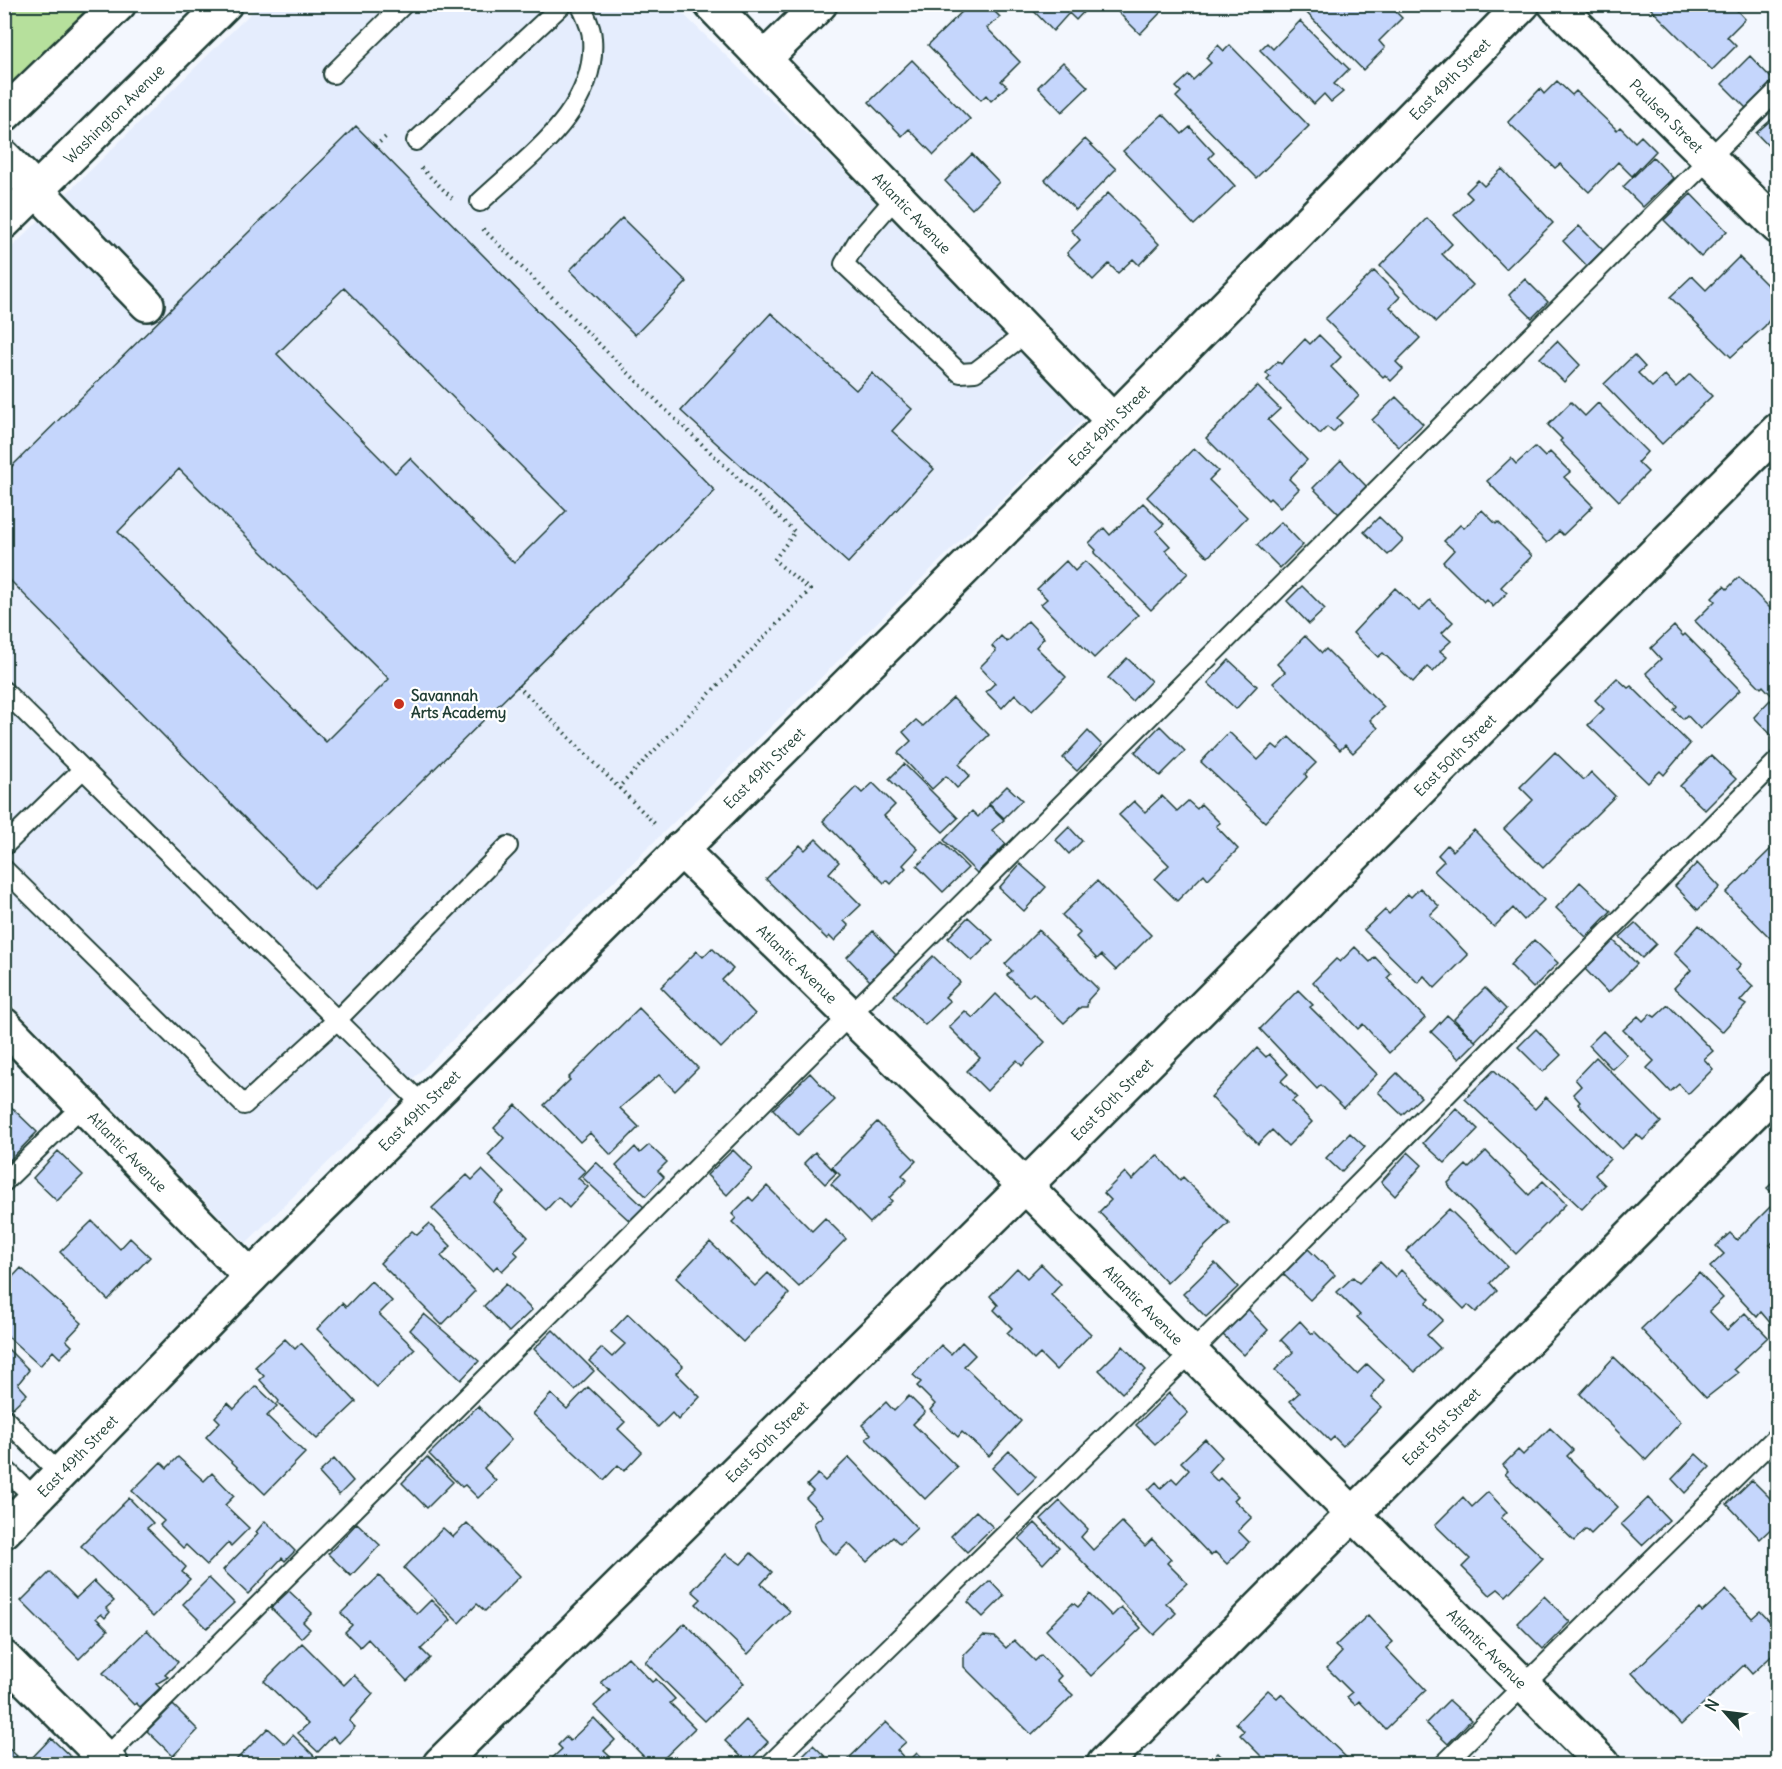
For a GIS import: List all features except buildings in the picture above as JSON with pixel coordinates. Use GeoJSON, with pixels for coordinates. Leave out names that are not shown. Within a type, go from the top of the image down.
{"type":"FeatureCollection","features":[{"type":"Feature","properties":{"kind":"street"},"geometry":{"type":"LineString","coordinates":[[4,115],[119,4]]}},
{"type":"Feature","properties":{"kind":"street","name":"Washington Avenue"},"geometry":{"type":"LineString","coordinates":[[4,222],[225,4]]}},
{"type":"Feature","properties":{"kind":"street","name":"Atlantic Avenue"},"geometry":{"type":"LineString","coordinates":[[711,4],[1113,421]]}},
{"type":"Feature","properties":{"kind":"street"},"geometry":{"type":"LineString","coordinates":[[765,58],[820,4]]}},
{"type":"Feature","properties":{"kind":"street","name":"East 49th Street"},"geometry":{"type":"LineString","coordinates":[[4,1531],[251,1277],[1113,421],[1523,4]]}},
{"type":"Feature","properties":{"kind":"street","name":"Paulsen Street"},"geometry":{"type":"LineString","coordinates":[[1555,4],[1778,227]]}},
{"type":"Feature","properties":{"kind":"street"},"geometry":{"type":"LineString","coordinates":[[4,157],[147,304]]}},
{"type":"Feature","properties":{"kind":"street","name":"East 50th Street"},"geometry":{"type":"LineString","coordinates":[[440,1764],[1025,1186],[1778,430]]}},
{"type":"Feature","properties":{"kind":"street","name":"Atlantic Avenue"},"geometry":{"type":"LineString","coordinates":[[680,849],[1025,1186],[1603,1764]]}},
{"type":"Feature","properties":{"kind":"street","name":"Atlantic Avenue"},"geometry":{"type":"LineString","coordinates":[[4,1025],[251,1277]]}},
{"type":"Feature","properties":{"kind":"street","name":"East 51st Street"},"geometry":{"type":"LineString","coordinates":[[1104,1764],[1778,1088]]}},
{"type":"Feature","properties":{"kind":"street"},"geometry":{"type":"LineString","coordinates":[[4,1658],[105,1762]]}},
{"type":"Feature","properties":{"kind":"lane"},"geometry":{"type":"LineString","coordinates":[[333,74],[404,4]]}},
{"type":"Feature","properties":{"kind":"lane"},"geometry":{"type":"LineString","coordinates":[[416,141],[563,4]]}},
{"type":"Feature","properties":{"kind":"lane"},"geometry":{"type":"LineString","coordinates":[[480,202],[570,116],[574,109],[591,63],[592,37],[582,6]]}},
{"type":"Feature","properties":{"kind":"lane"},"geometry":{"type":"LineString","coordinates":[[105,1762],[1778,90]]}},
{"type":"Feature","properties":{"kind":"lane"},"geometry":{"type":"LineString","coordinates":[[897,196],[857,242],[844,264],[960,373],[975,372],[1028,332]]}},
{"type":"Feature","properties":{"kind":"lane"},"geometry":{"type":"LineString","coordinates":[[4,691],[423,1105]]}},
{"type":"Feature","properties":{"kind":"lane"},"geometry":{"type":"LineString","coordinates":[[770,1764],[1191,1353],[1778,760]]}},
{"type":"Feature","properties":{"kind":"lane"},"geometry":{"type":"LineString","coordinates":[[4,846],[82,770]]}},
{"type":"Feature","properties":{"kind":"lane"},"geometry":{"type":"LineString","coordinates":[[4,869],[244,1105],[337,1020],[508,846]]}},
{"type":"Feature","properties":{"kind":"lane"},"geometry":{"type":"LineString","coordinates":[[4,1182],[83,1105]]}},
{"type":"Feature","properties":{"kind":"lane"},"geometry":{"type":"LineString","coordinates":[[4,1418],[60,1474]]}},
{"type":"Feature","properties":{"kind":"lane"},"geometry":{"type":"LineString","coordinates":[[1444,1764],[1778,1435]]}},
{"type":"Feature","properties":{"kind":"lane"},"geometry":{"type":"LineString","coordinates":[[4,1468],[36,1499]]}},
{"type":"Feature","properties":{"kind":"path"},"geometry":{"type":"LineString","coordinates":[[375,146],[388,135],[397,143]]}},
{"type":"Feature","properties":{"kind":"path"},"geometry":{"type":"LineString","coordinates":[[413,160],[455,201]]}},
{"type":"Feature","properties":{"kind":"path"},"geometry":{"type":"LineString","coordinates":[[481,226],[674,418],[795,532],[774,560],[810,590],[619,787]]}},
{"type":"Feature","properties":{"kind":"path"},"geometry":{"type":"LineString","coordinates":[[518,686],[680,849]]}},
{"type":"Feature","properties":{"kind":"shaded area","name":"Savannah Arts Academy"},"geometry":{"type":"Polygon","coordinates":[[[259,5],[674,5],[1092,411],[246,1243],[5,998],[5,254],[259,5]]]}},
{"type":"Feature","properties":{"kind":"green space"},"geometry":{"type":"Polygon","coordinates":[[[5,5],[91,5],[5,92],[5,5]]]}},
{"type":"Feature","properties":{"kind":"place","name":"Savannah Arts Academy"},"geometry":{"type":"Point","coordinates":[399,704]}}]}
